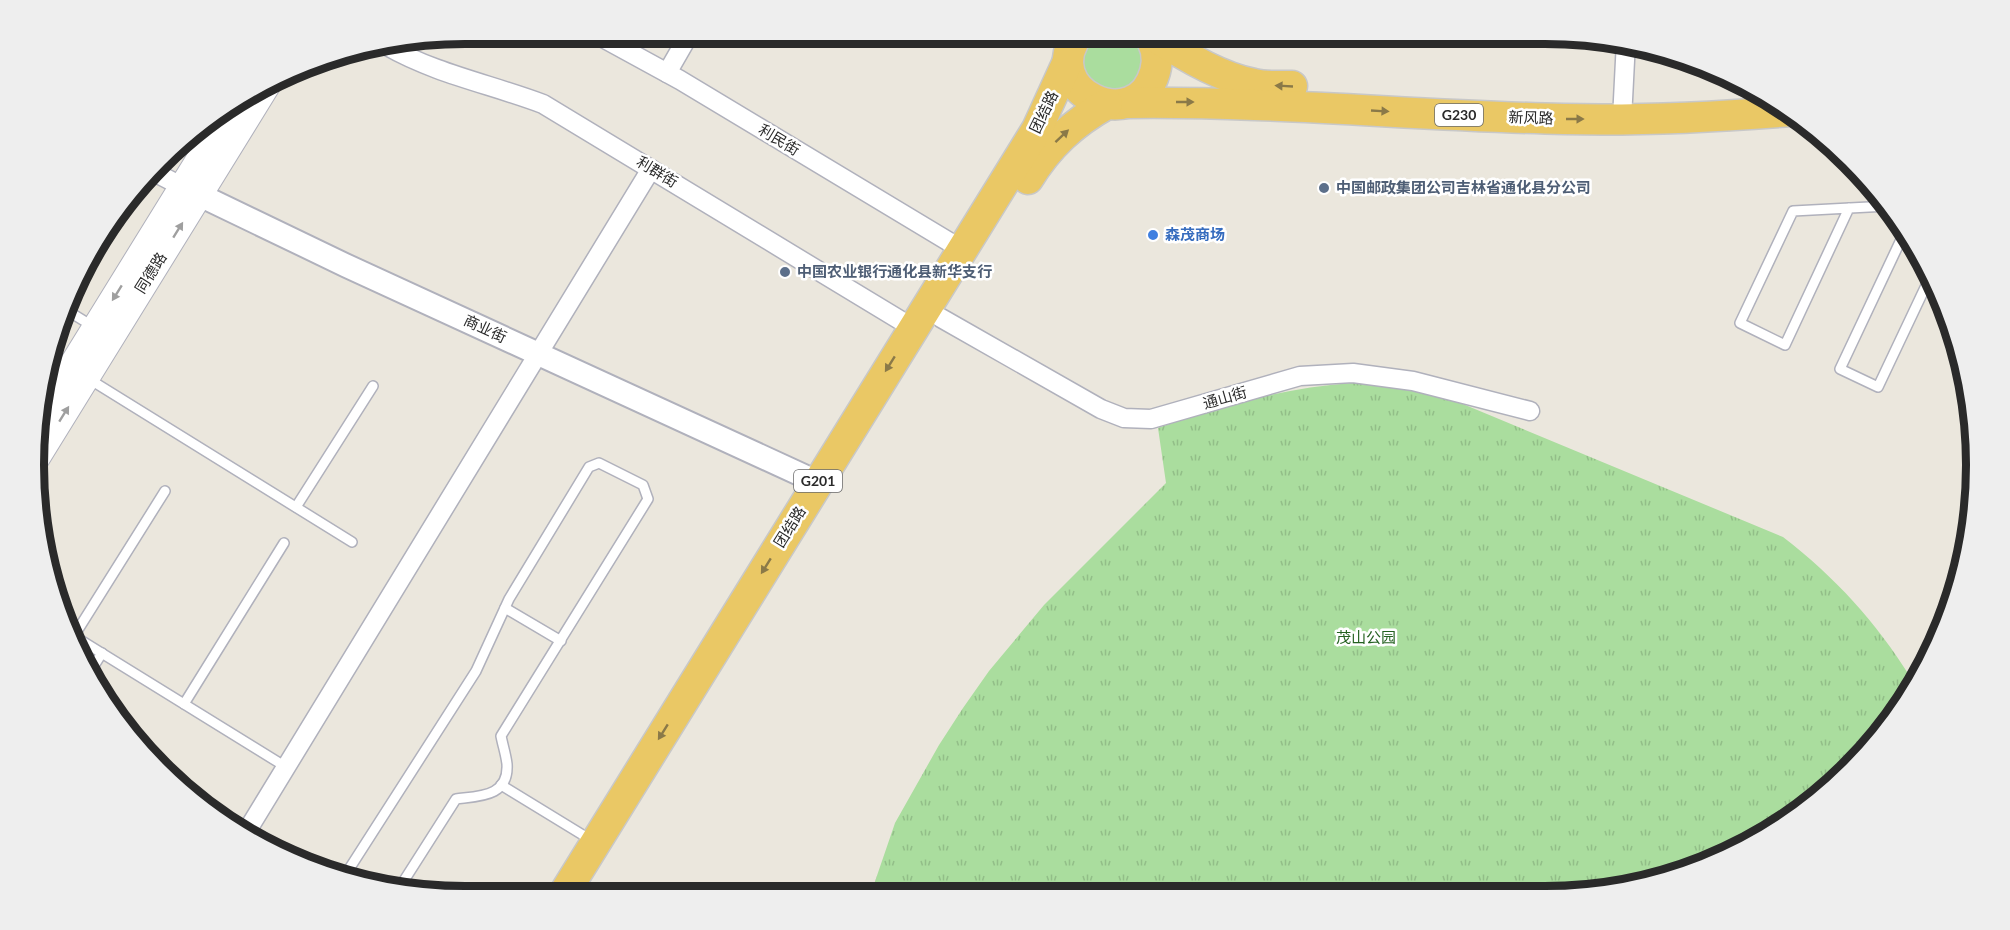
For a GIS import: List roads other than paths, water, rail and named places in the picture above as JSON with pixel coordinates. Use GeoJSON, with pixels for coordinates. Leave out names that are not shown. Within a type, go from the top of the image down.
{"type":"FeatureCollection","features":[{"type":"Feature","properties":{"kind":"highway","name":"团结路"},"geometry":{"type":"LineString","coordinates":[[569,886],[1037,129],[1068,61],[1073,44]]}},
{"type":"Feature","properties":{"kind":"highway","name":"团结路"},"geometry":{"type":"LineString","coordinates":[[592,886],[1041,157],[1075,124],[1143,93],[1154,76],[1156,56],[1153,44]]}},
{"type":"Feature","properties":{"kind":"highway","name":"新风路"},"geometry":{"type":"LineString","coordinates":[[1168,44],[1205,65],[1255,85],[1516,98],[1623,110],[1723,116],[1775,112]]}},
{"type":"Feature","properties":{"kind":"highway"},"geometry":{"type":"LineString","coordinates":[[1068,61],[1070,72],[1082,92],[1089,98],[1117,104]]}},
{"type":"Feature","properties":{"kind":"highway","name":"新风路"},"geometry":{"type":"LineString","coordinates":[[1117,104],[1202,102],[1515,118],[1623,110],[1748,96]]}},
{"type":"Feature","properties":{"kind":"main road","name":"同德路"},"geometry":{"type":"LineString","coordinates":[[48,404],[95,328],[257,98]]}},
{"type":"Feature","properties":{"kind":"main road","name":"同德路"},"geometry":{"type":"LineString","coordinates":[[44,446],[86,377],[191,191],[227,118]]}},
{"type":"Feature","properties":{"kind":"street","name":"利民街"},"geometry":{"type":"LineString","coordinates":[[614,44],[667,73],[961,249]]}},
{"type":"Feature","properties":{"kind":"street"},"geometry":{"type":"LineString","coordinates":[[667,73],[684,44]]}},
{"type":"Feature","properties":{"kind":"street","name":"利群街"},"geometry":{"type":"LineString","coordinates":[[394,50],[446,74],[543,104],[913,328]]}},
{"type":"Feature","properties":{"kind":"street"},"geometry":{"type":"LineString","coordinates":[[1623,110],[1626,52]]}},
{"type":"Feature","properties":{"kind":"street"},"geometry":{"type":"LineString","coordinates":[[249,827],[651,169]]}},
{"type":"Feature","properties":{"kind":"street","name":"商业街"},"geometry":{"type":"LineString","coordinates":[[160,175],[538,354],[817,482]]}},
{"type":"Feature","properties":{"kind":"street","name":"通山街"},"geometry":{"type":"LineString","coordinates":[[941,318],[1101,409],[1124,417],[1151,419],[1300,376],[1335,373],[1393,377],[1530,411]]}},
{"type":"Feature","properties":{"kind":"lane"},"geometry":{"type":"LineString","coordinates":[[1849,208],[1785,345],[1740,323],[1793,211],[1849,208],[1878,207]]}},
{"type":"Feature","properties":{"kind":"lane"},"geometry":{"type":"LineString","coordinates":[[1901,240],[1840,369],[1878,387],[1926,286]]}},
{"type":"Feature","properties":{"kind":"lane"},"geometry":{"type":"LineString","coordinates":[[72,314],[95,328]]}},
{"type":"Feature","properties":{"kind":"lane"},"geometry":{"type":"LineString","coordinates":[[86,377],[352,542]]}},
{"type":"Feature","properties":{"kind":"lane"},"geometry":{"type":"LineString","coordinates":[[296,507],[373,386]]}},
{"type":"Feature","properties":{"kind":"lane"},"geometry":{"type":"LineString","coordinates":[[349,870],[476,671],[505,608],[589,466],[599,463],[643,485],[648,499],[501,736],[507,766],[505,781],[485,796],[456,799],[403,882]]}},
{"type":"Feature","properties":{"kind":"lane"},"geometry":{"type":"LineString","coordinates":[[78,630],[165,491]]}},
{"type":"Feature","properties":{"kind":"lane"},"geometry":{"type":"LineString","coordinates":[[184,704],[284,543]]}},
{"type":"Feature","properties":{"kind":"lane"},"geometry":{"type":"LineString","coordinates":[[505,608],[561,641]]}},
{"type":"Feature","properties":{"kind":"lane"},"geometry":{"type":"LineString","coordinates":[[83,641],[286,767]]}},
{"type":"Feature","properties":{"kind":"lane"},"geometry":{"type":"LineString","coordinates":[[94,665],[102,653]]}},
{"type":"Feature","properties":{"kind":"lane"},"geometry":{"type":"LineString","coordinates":[[501,785],[595,843]]}},
{"type":"Feature","properties":{"kind":"place","name":"中国邮政集团公司吉林省通化县分公司"},"geometry":{"type":"Point","coordinates":[1324,188]}},
{"type":"Feature","properties":{"kind":"place","name":"森茂商场"},"geometry":{"type":"Point","coordinates":[1153,235]}},
{"type":"Feature","properties":{"kind":"place","name":"中国农业银行通化县新华支行"},"geometry":{"type":"Point","coordinates":[785,272]}},
{"type":"Feature","properties":{"kind":"park label","name":"茂山公园"},"geometry":{"type":"Point","coordinates":[1366,638]}}]}
